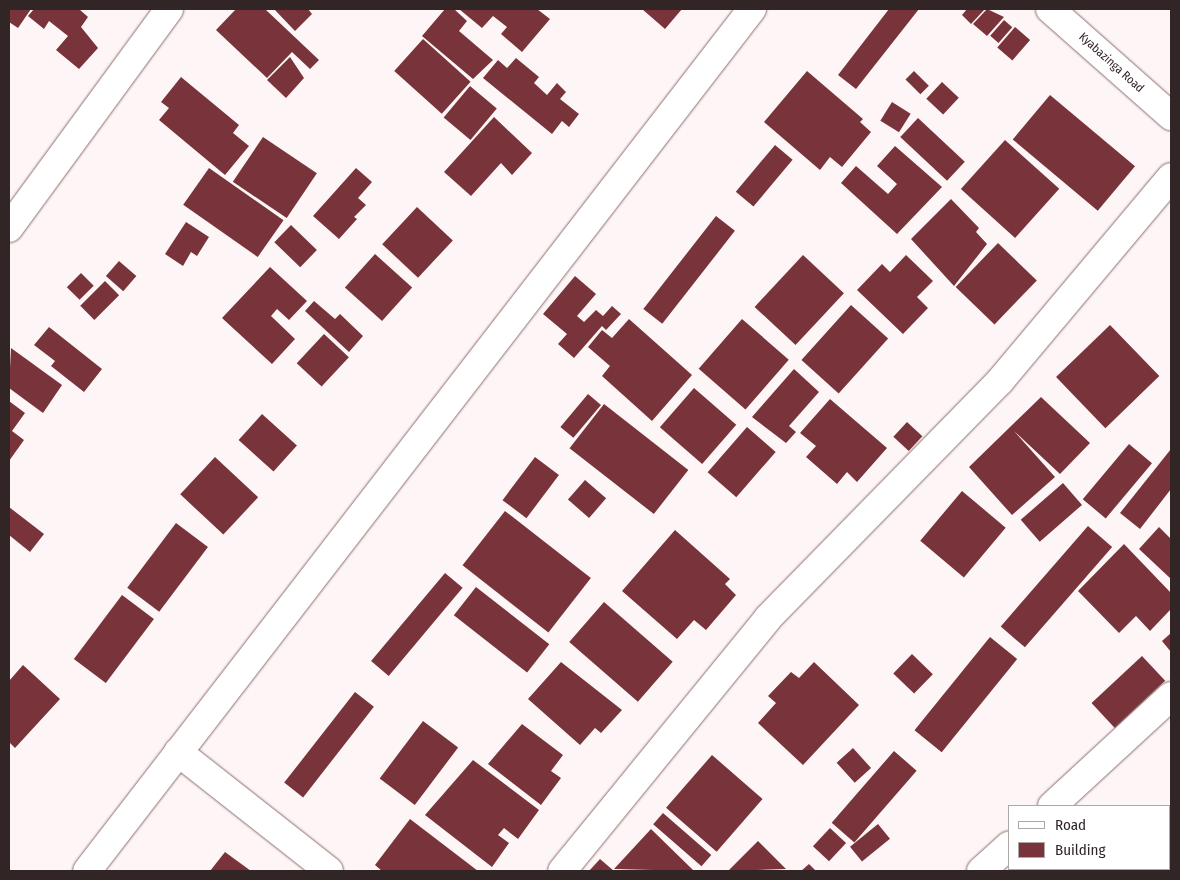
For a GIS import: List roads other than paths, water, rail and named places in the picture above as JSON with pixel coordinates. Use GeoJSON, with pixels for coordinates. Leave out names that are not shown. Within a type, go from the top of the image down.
{"type":"FeatureCollection","features":[{"type":"Feature","properties":{"kind":"street"},"geometry":{"type":"LineString","coordinates":[[9,228],[169,9]]}},
{"type":"Feature","properties":{"kind":"street"},"geometry":{"type":"LineString","coordinates":[[87,871],[752,9]]}},
{"type":"Feature","properties":{"kind":"street","name":"Kyabazinga Road"},"geometry":{"type":"LineString","coordinates":[[1050,9],[1171,116]]}},
{"type":"Feature","properties":{"kind":"street"},"geometry":{"type":"LineString","coordinates":[[562,871],[768,618],[1000,381],[1171,177]]}},
{"type":"Feature","properties":{"kind":"street"},"geometry":{"type":"LineString","coordinates":[[1053,805],[1171,696]]}},
{"type":"Feature","properties":{"kind":"street"},"geometry":{"type":"LineString","coordinates":[[178,752],[329,871]]}},
{"type":"Feature","properties":{"kind":"street"},"geometry":{"type":"LineString","coordinates":[[981,871],[1008,847]]}}]}
